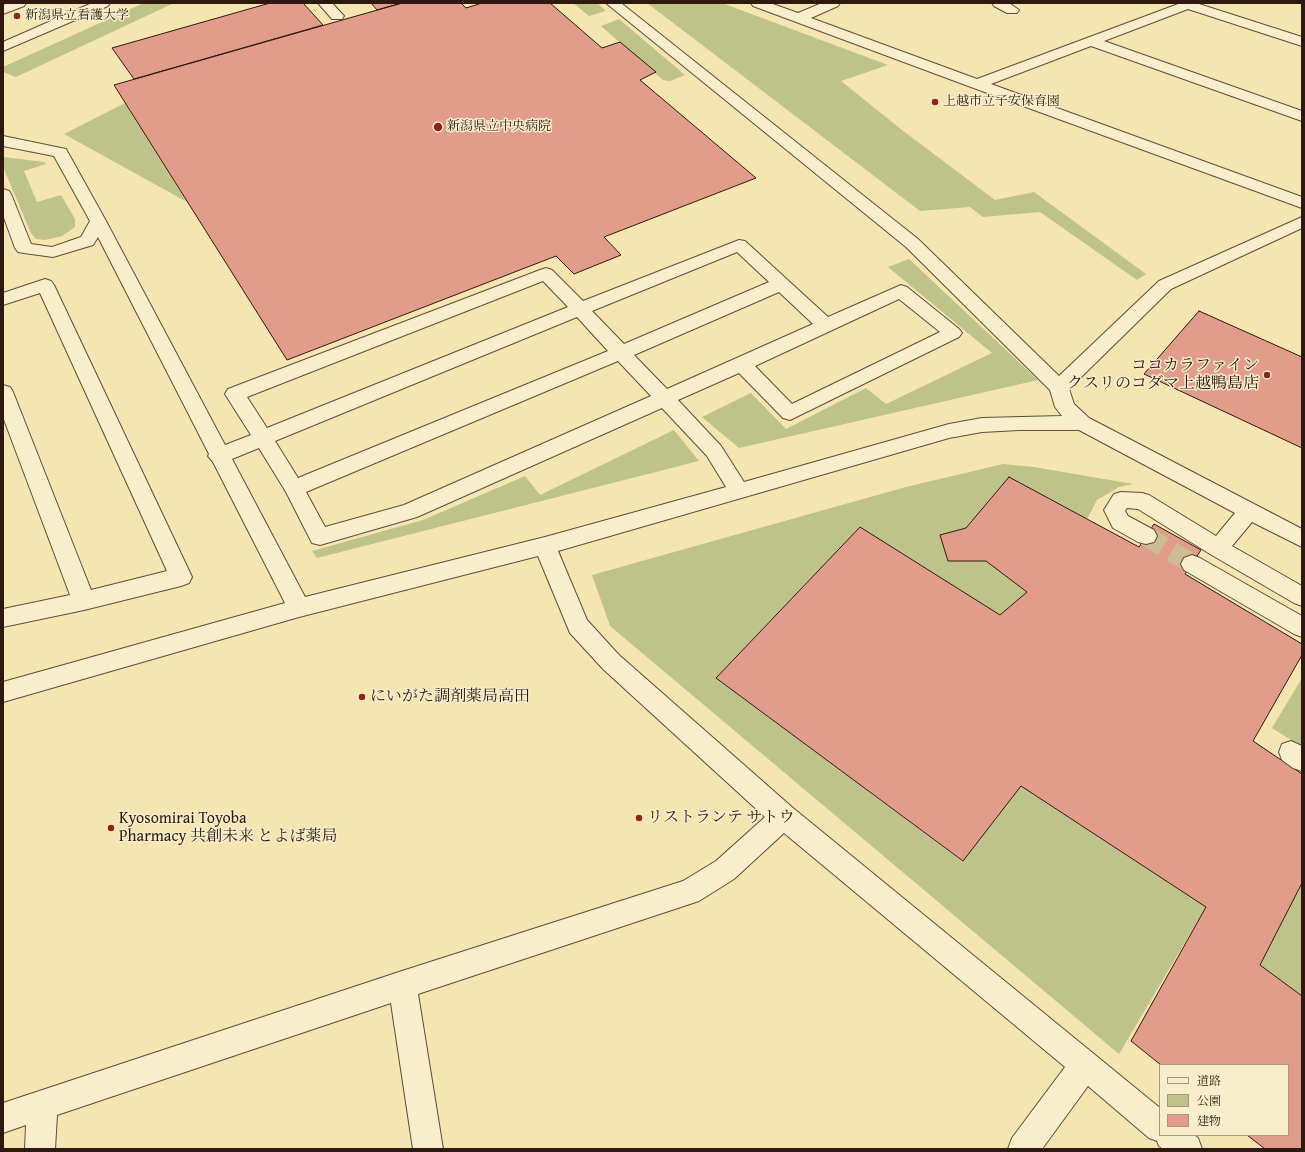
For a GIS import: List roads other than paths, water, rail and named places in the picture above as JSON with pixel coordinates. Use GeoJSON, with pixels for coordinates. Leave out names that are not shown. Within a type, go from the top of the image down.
{"type":"FeatureCollection","features":[{"type":"Feature","properties":{"kind":"street"},"geometry":{"type":"LineString","coordinates":[[3,10],[19,3]]}},
{"type":"Feature","properties":{"kind":"street"},"geometry":{"type":"LineString","coordinates":[[3,47],[103,3]]}},
{"type":"Feature","properties":{"kind":"street"},"geometry":{"type":"LineString","coordinates":[[325,3],[337,16]]}},
{"type":"Feature","properties":{"kind":"street"},"geometry":{"type":"LineString","coordinates":[[613,3],[912,243],[1059,387],[1065,407],[1082,423],[1302,539]]}},
{"type":"Feature","properties":{"kind":"street"},"geometry":{"type":"LineString","coordinates":[[758,3],[1302,203]]}},
{"type":"Feature","properties":{"kind":"street"},"geometry":{"type":"LineString","coordinates":[[799,18],[833,3]]}},
{"type":"Feature","properties":{"kind":"street"},"geometry":{"type":"LineString","coordinates":[[999,3],[1012,10]]}},
{"type":"Feature","properties":{"kind":"street"},"geometry":{"type":"LineString","coordinates":[[976,84],[1191,4],[1302,42]]}},
{"type":"Feature","properties":{"kind":"street"},"geometry":{"type":"LineString","coordinates":[[3,30],[21,39]]}},
{"type":"Feature","properties":{"kind":"street"},"geometry":{"type":"LineString","coordinates":[[1091,41],[1302,116]]}},
{"type":"Feature","properties":{"kind":"street"},"geometry":{"type":"LineString","coordinates":[[3,141],[60,152],[98,221],[218,456],[299,608]]}},
{"type":"Feature","properties":{"kind":"street"},"geometry":{"type":"LineString","coordinates":[[3,194],[24,248],[53,252],[87,241],[98,221]]}},
{"type":"Feature","properties":{"kind":"street"},"geometry":{"type":"LineString","coordinates":[[1059,387],[1165,285],[1302,222]]}},
{"type":"Feature","properties":{"kind":"street"},"geometry":{"type":"LineString","coordinates":[[218,456],[739,245],[826,326]]}},
{"type":"Feature","properties":{"kind":"street"},"geometry":{"type":"LineString","coordinates":[[739,491],[714,451],[664,398],[621,353],[580,309],[546,274],[235,394],[294,488],[320,536],[410,511],[664,398],[742,364],[901,291],[953,332],[790,413],[742,364]]}},
{"type":"Feature","properties":{"kind":"street"},"geometry":{"type":"LineString","coordinates":[[294,488],[621,353],[781,284]]}},
{"type":"Feature","properties":{"kind":"street"},"geometry":{"type":"LineString","coordinates":[[3,299],[45,285],[181,578],[3,618]]}},
{"type":"Feature","properties":{"kind":"street"},"geometry":{"type":"LineString","coordinates":[[3,392],[84,601]]}},
{"type":"Feature","properties":{"kind":"street"},"geometry":{"type":"LineString","coordinates":[[3,692],[299,608],[545,546],[949,431],[982,425],[1019,423],[1082,423]]}},
{"type":"Feature","properties":{"kind":"street"},"geometry":{"type":"LineString","coordinates":[[1146,536],[1120,522],[1114,510],[1121,500],[1142,502],[1302,597]]}},
{"type":"Feature","properties":{"kind":"street"},"geometry":{"type":"LineString","coordinates":[[1218,548],[1249,510]]}},
{"type":"Feature","properties":{"kind":"street"},"geometry":{"type":"LineString","coordinates":[[545,546],[578,626],[611,662],[784,817],[1159,1126]]}},
{"type":"Feature","properties":{"kind":"street"},"geometry":{"type":"LineString","coordinates":[[1192,564],[1302,628]]}},
{"type":"Feature","properties":{"kind":"street"},"geometry":{"type":"LineString","coordinates":[[3,1118],[402,985],[690,892],[724,870],[784,817]]}},
{"type":"Feature","properties":{"kind":"street"},"geometry":{"type":"LineString","coordinates":[[402,985],[428,1149]]}},
{"type":"Feature","properties":{"kind":"street"},"geometry":{"type":"LineString","coordinates":[[1023,1149],[1085,1065]]}},
{"type":"Feature","properties":{"kind":"street"},"geometry":{"type":"LineString","coordinates":[[40,1149],[42,1105]]}},
{"type":"Feature","properties":{"kind":"street"},"geometry":{"type":"LineString","coordinates":[[1171,1136],[1187,1149]]}},
{"type":"Feature","properties":{"kind":"tunnel"},"geometry":{"type":"LineString","coordinates":[[1146,536],[1192,564]]}},
{"type":"Feature","properties":{"kind":"place","name":"新潟県立看護大学"},"geometry":{"type":"Point","coordinates":[17,16]}},
{"type":"Feature","properties":{"kind":"place","name":"上越市立子安保育園"},"geometry":{"type":"Point","coordinates":[935,102]}},
{"type":"Feature","properties":{"kind":"place","name":"新潟県立中央病院"},"geometry":{"type":"Point","coordinates":[438,127]}},
{"type":"Feature","properties":{"kind":"place","name":"ココカラファイン クスリのコダマ上越鴨島店"},"geometry":{"type":"Point","coordinates":[1267,375]}},
{"type":"Feature","properties":{"kind":"place","name":"にいがた調剤薬局高田"},"geometry":{"type":"Point","coordinates":[362,697]}},
{"type":"Feature","properties":{"kind":"place","name":"リストランテ サトウ"},"geometry":{"type":"Point","coordinates":[639,818]}},
{"type":"Feature","properties":{"kind":"place","name":"Kyosomirai Toyoba Pharmacy 共創未来 とよば薬局"},"geometry":{"type":"Point","coordinates":[111,828]}}]}
